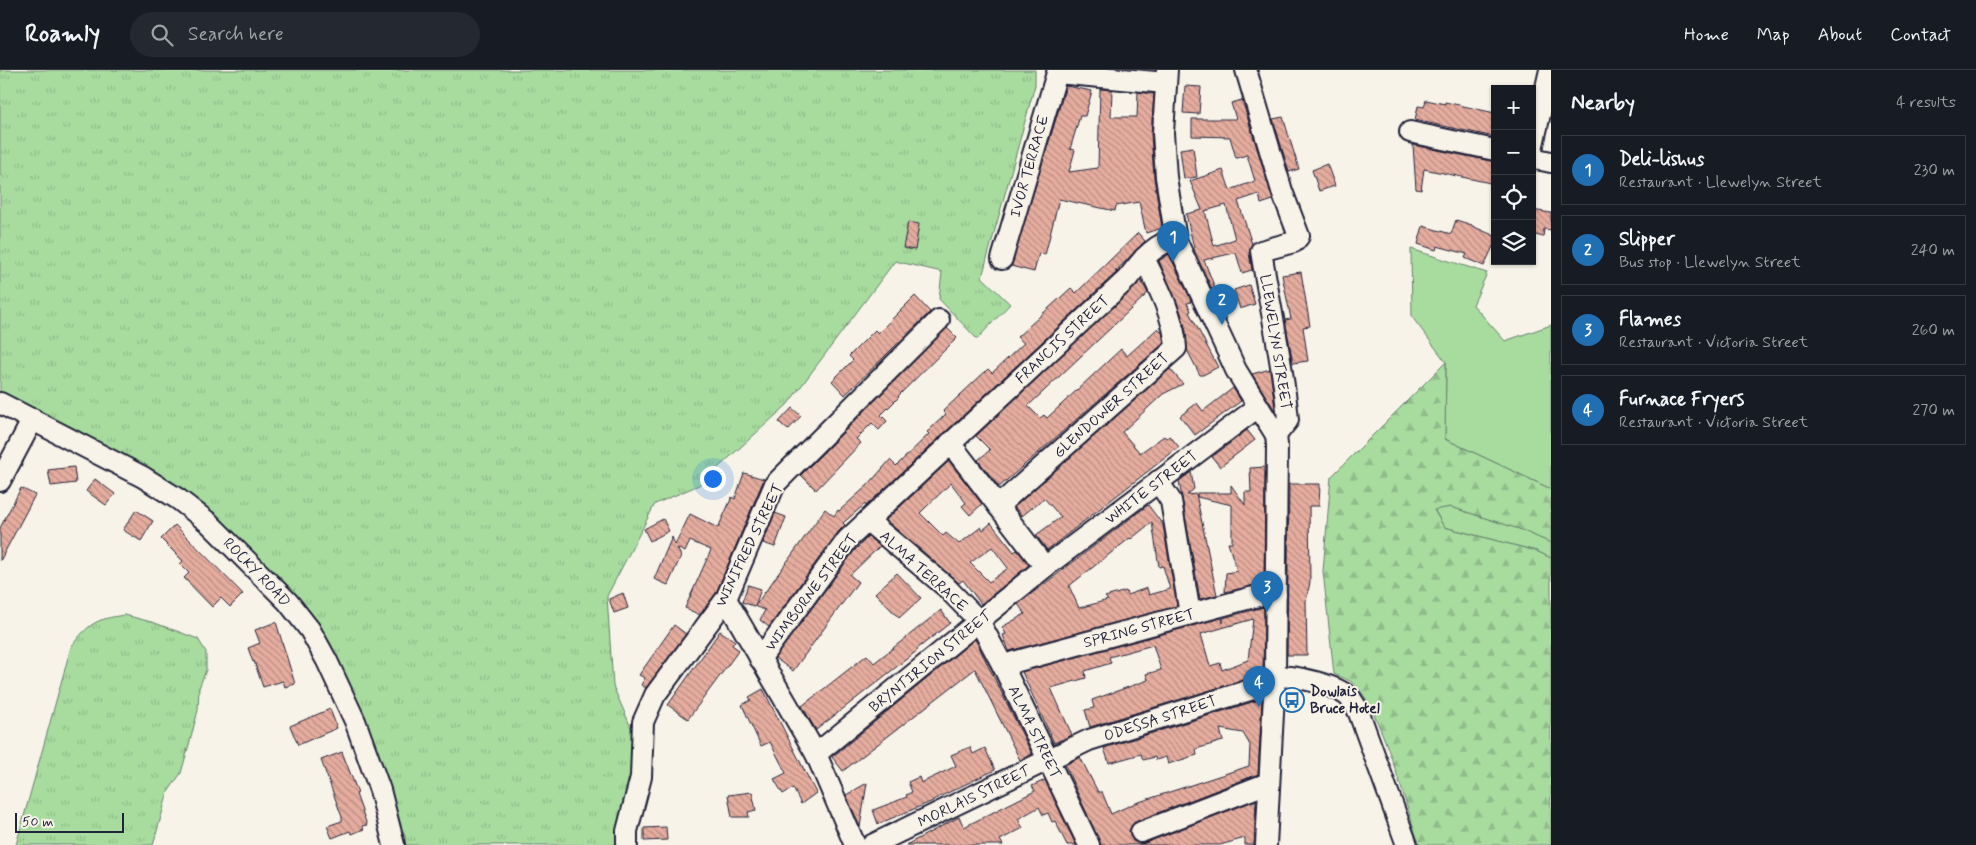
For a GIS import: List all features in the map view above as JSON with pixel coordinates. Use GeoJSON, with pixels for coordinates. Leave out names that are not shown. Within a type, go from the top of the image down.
{"type":"FeatureCollection","features":[{"type":"Feature","properties":{"kind":"street","name":"LLEWELYN STREET"},"geometry":{"type":"LineString","coordinates":[[1167,76],[1163,142],[1166,177],[1176,240],[1236,370],[1276,435],[1288,420],[1284,380],[1270,311],[1261,251],[1294,242],[1299,236],[1282,191],[1246,70]]}},
{"type":"Feature","properties":{"kind":"street"},"geometry":{"type":"LineString","coordinates":[[1536,131],[1550,70]]}},
{"type":"Feature","properties":{"kind":"street","name":"IVOR TERRACE"},"geometry":{"type":"LineString","coordinates":[[1002,259],[1057,73],[1167,76]]}},
{"type":"Feature","properties":{"kind":"street"},"geometry":{"type":"LineString","coordinates":[[1410,132],[1491,149]]}},
{"type":"Feature","properties":{"kind":"street"},"geometry":{"type":"LineString","coordinates":[[1536,159],[1551,162]]}},
{"type":"Feature","properties":{"kind":"street","name":"FRANCIS STREET"},"geometry":{"type":"LineString","coordinates":[[950,443],[1127,279],[1144,258],[1158,246],[1176,240]]}},
{"type":"Feature","properties":{"kind":"street","name":"GLENDOWER STREET"},"geometry":{"type":"LineString","coordinates":[[998,506],[1176,348],[1174,331],[1156,281],[1144,258]]}},
{"type":"Feature","properties":{"kind":"street","name":"WINIFRED STREET"},"geometry":{"type":"LineString","coordinates":[[627,845],[627,832],[641,776],[644,722],[655,695],[726,599],[775,484],[939,320]]}},
{"type":"Feature","properties":{"kind":"street","name":"ROCKY ROAD"},"geometry":{"type":"LineString","coordinates":[[0,402],[143,477],[178,499],[209,523],[288,602],[314,638],[355,721],[380,790],[394,845]]}},
{"type":"Feature","properties":{"kind":"street","name":"WHITE STREET"},"geometry":{"type":"LineString","coordinates":[[1045,567],[1258,408]]}},
{"type":"Feature","properties":{"kind":"street"},"geometry":{"type":"LineString","coordinates":[[0,482],[33,419]]}},
{"type":"Feature","properties":{"kind":"street"},"geometry":{"type":"LineString","coordinates":[[1266,845],[1274,681],[1276,435]]}},
{"type":"Feature","properties":{"kind":"street"},"geometry":{"type":"LineString","coordinates":[[950,443],[1045,567]]}},
{"type":"Feature","properties":{"kind":"street","name":"WIMBORNE STREET"},"geometry":{"type":"LineString","coordinates":[[760,659],[848,539],[950,443]]}},
{"type":"Feature","properties":{"kind":"street"},"geometry":{"type":"LineString","coordinates":[[1158,481],[1171,501],[1190,614]]}},
{"type":"Feature","properties":{"kind":"street","name":"ALMA TERRACE"},"geometry":{"type":"LineString","coordinates":[[868,521],[945,586],[979,621]]}},
{"type":"Feature","properties":{"kind":"street","name":"BRYNTIRION STREET"},"geometry":{"type":"LineString","coordinates":[[816,754],[1045,567]]}},
{"type":"Feature","properties":{"kind":"street","name":"SPRING STREET"},"geometry":{"type":"LineString","coordinates":[[1003,666],[1250,598],[1268,594],[1276,595]]}},
{"type":"Feature","properties":{"kind":"street"},"geometry":{"type":"LineString","coordinates":[[726,599],[816,754],[855,845]]}},
{"type":"Feature","properties":{"kind":"street","name":"ALMA STREET"},"geometry":{"type":"LineString","coordinates":[[979,621],[1049,759],[1089,845]]}},
{"type":"Feature","properties":{"kind":"street","name":"ODESSA STREET"},"geometry":{"type":"LineString","coordinates":[[1049,759],[1089,740],[1274,681],[1290,678],[1333,688],[1350,698],[1359,713],[1407,845]]}},
{"type":"Feature","properties":{"kind":"street","name":"MORLAIS STREET"},"geometry":{"type":"LineString","coordinates":[[872,845],[1049,759]]}},
{"type":"Feature","properties":{"kind":"street"},"geometry":{"type":"LineString","coordinates":[[1140,832],[1263,785],[1269,785]]}},
{"type":"Feature","properties":{"kind":"green space"},"geometry":{"type":"Polygon","coordinates":[[[0,70],[1035,70],[1035,85],[982,277],[1010,304],[977,339],[939,299],[942,272],[895,261],[787,405],[699,485],[655,504],[607,596],[613,686],[636,739],[619,845],[405,845],[405,836],[352,692],[262,568],[67,430],[0,393],[0,70]]]}},
{"type":"Feature","properties":{"kind":"green space"},"geometry":{"type":"Polygon","coordinates":[[[1411,249],[1487,273],[1473,305],[1505,341],[1551,325],[1551,489],[1445,439],[1446,362],[1412,317],[1411,249]]]}},
{"type":"Feature","properties":{"kind":"green space"},"geometry":{"type":"Polygon","coordinates":[[[1446,362],[1445,439],[1551,489],[1551,543],[1519,529],[1451,507],[1434,510],[1444,527],[1536,551],[1551,558],[1551,845],[1419,845],[1392,759],[1373,713],[1364,695],[1354,684],[1334,674],[1323,571],[1331,477],[1446,362]]]}},
{"type":"Feature","properties":{"kind":"green space"},"geometry":{"type":"Polygon","coordinates":[[[1451,507],[1520,529],[1551,543],[1551,558],[1536,551],[1444,527],[1434,509],[1451,507]]]}},
{"type":"Feature","properties":{"kind":"green space"},"geometry":{"type":"Polygon","coordinates":[[[125,615],[155,623],[198,639],[206,652],[206,670],[199,688],[198,710],[190,741],[181,773],[168,792],[153,845],[16,845],[71,647],[88,627],[107,618],[125,615]]]}},
{"type":"Feature","properties":{"kind":"building"},"geometry":{"type":"Polygon","coordinates":[[[1066,86],[1092,91],[1085,116],[1080,116],[1070,149],[1075,150],[1069,172],[1098,168],[1100,89],[1112,90],[1111,117],[1137,117],[1138,92],[1154,94],[1151,134],[1154,178],[1162,228],[1146,233],[1139,202],[1116,206],[1115,211],[1059,199],[1045,255],[1039,253],[1034,272],[1011,266],[1066,86]]]}},
{"type":"Feature","properties":{"kind":"building"},"geometry":{"type":"Polygon","coordinates":[[[1185,86],[1201,87],[1199,114],[1183,113],[1185,86]]]}},
{"type":"Feature","properties":{"kind":"building"},"geometry":{"type":"Polygon","coordinates":[[[1242,100],[1273,200],[1261,204],[1259,194],[1238,201],[1252,244],[1249,253],[1252,270],[1242,273],[1236,253],[1204,260],[1215,288],[1212,289],[1195,252],[1186,214],[1202,210],[1190,181],[1223,170],[1230,190],[1255,181],[1247,155],[1236,158],[1230,137],[1192,136],[1192,119],[1236,119],[1231,103],[1242,100]],[[1226,205],[1205,211],[1214,246],[1235,239],[1226,205]]]}},
{"type":"Feature","properties":{"kind":"building"},"geometry":{"type":"Polygon","coordinates":[[[1426,100],[1445,104],[1445,102],[1491,112],[1491,136],[1415,120],[1418,106],[1424,107],[1426,100]]]}},
{"type":"Feature","properties":{"kind":"building"},"geometry":{"type":"Polygon","coordinates":[[[1283,117],[1299,169],[1289,172],[1273,119],[1283,117]]]}},
{"type":"Feature","properties":{"kind":"building"},"geometry":{"type":"Polygon","coordinates":[[[1413,145],[1491,161],[1491,183],[1424,169],[1421,190],[1416,189],[1413,145]]]}},
{"type":"Feature","properties":{"kind":"building"},"geometry":{"type":"Polygon","coordinates":[[[1193,147],[1197,177],[1184,179],[1180,149],[1193,147]]]}},
{"type":"Feature","properties":{"kind":"building"},"geometry":{"type":"Polygon","coordinates":[[[1327,164],[1335,186],[1319,191],[1312,170],[1327,164]]]}},
{"type":"Feature","properties":{"kind":"building"},"geometry":{"type":"Polygon","coordinates":[[[1536,211],[1551,213],[1551,230],[1544,229],[1543,237],[1536,235],[1536,211]]]}},
{"type":"Feature","properties":{"kind":"building"},"geometry":{"type":"Polygon","coordinates":[[[1456,220],[1491,234],[1491,251],[1484,266],[1465,258],[1467,254],[1437,246],[1436,250],[1418,244],[1423,226],[1451,234],[1456,220]]]}},
{"type":"Feature","properties":{"kind":"building"},"geometry":{"type":"Polygon","coordinates":[[[908,222],[919,224],[915,250],[903,248],[908,222]]]}},
{"type":"Feature","properties":{"kind":"building"},"geometry":{"type":"Polygon","coordinates":[[[1138,233],[1145,241],[1115,272],[1118,271],[866,506],[865,504],[843,523],[845,525],[769,627],[760,620],[765,610],[742,602],[748,585],[761,589],[755,606],[825,509],[834,516],[838,510],[868,485],[890,460],[896,466],[929,434],[927,432],[946,414],[943,411],[988,369],[992,373],[1024,343],[1017,337],[1071,288],[1076,293],[1138,233]]]}},
{"type":"Feature","properties":{"kind":"building"},"geometry":{"type":"Polygon","coordinates":[[[1169,254],[1190,298],[1191,302],[1187,303],[1191,311],[1189,312],[1218,367],[1203,375],[1200,375],[1187,350],[1186,331],[1180,310],[1159,261],[1169,254]]]}},
{"type":"Feature","properties":{"kind":"building"},"geometry":{"type":"Polygon","coordinates":[[[1301,272],[1310,326],[1303,327],[1308,361],[1293,363],[1285,320],[1291,319],[1282,275],[1301,272]]]}},
{"type":"Feature","properties":{"kind":"building"},"geometry":{"type":"Polygon","coordinates":[[[1141,281],[1148,293],[1028,406],[1040,418],[1044,415],[1047,418],[1121,349],[1127,356],[1158,328],[1162,332],[1164,343],[999,487],[978,460],[990,450],[976,436],[1141,281]]]}},
{"type":"Feature","properties":{"kind":"building"},"geometry":{"type":"Polygon","coordinates":[[[1249,285],[1255,304],[1240,309],[1234,290],[1249,285]]]}},
{"type":"Feature","properties":{"kind":"building"},"geometry":{"type":"Polygon","coordinates":[[[915,296],[930,312],[845,395],[832,381],[853,360],[849,356],[875,330],[878,333],[915,296]]]}},
{"type":"Feature","properties":{"kind":"building"},"geometry":{"type":"Polygon","coordinates":[[[947,328],[957,338],[881,415],[887,421],[879,430],[872,423],[856,439],[861,443],[816,490],[801,475],[947,328]]]}},
{"type":"Feature","properties":{"kind":"building"},"geometry":{"type":"Polygon","coordinates":[[[1170,369],[1183,384],[1163,394],[1122,432],[1140,453],[1164,436],[1166,438],[1170,436],[1179,447],[1047,550],[1036,535],[1061,517],[1044,498],[1022,516],[1014,507],[1170,369]]]}},
{"type":"Feature","properties":{"kind":"building"},"geometry":{"type":"Polygon","coordinates":[[[1270,369],[1274,400],[1275,411],[1252,374],[1270,369]]]}},
{"type":"Feature","properties":{"kind":"building"},"geometry":{"type":"Polygon","coordinates":[[[1233,388],[1241,401],[1195,435],[1180,416],[1197,403],[1203,411],[1233,388]]]}},
{"type":"Feature","properties":{"kind":"building"},"geometry":{"type":"Polygon","coordinates":[[[792,408],[801,416],[788,430],[779,422],[792,408]]]}},
{"type":"Feature","properties":{"kind":"building"},"geometry":{"type":"Polygon","coordinates":[[[1247,430],[1255,440],[1220,467],[1212,457],[1247,430]]]}},
{"type":"Feature","properties":{"kind":"building"},"geometry":{"type":"Polygon","coordinates":[[[949,461],[982,504],[970,515],[962,506],[966,503],[951,483],[920,513],[943,536],[946,533],[959,544],[981,527],[983,530],[991,523],[1014,552],[1017,550],[1029,565],[981,604],[963,580],[959,583],[886,520],[949,461]],[[992,547],[970,563],[989,582],[1008,568],[992,547]]]}},
{"type":"Feature","properties":{"kind":"building"},"geometry":{"type":"Polygon","coordinates":[[[74,467],[76,483],[51,486],[48,470],[74,467]]]}},
{"type":"Feature","properties":{"kind":"building"},"geometry":{"type":"Polygon","coordinates":[[[1265,467],[1264,583],[1225,592],[1226,573],[1237,571],[1228,543],[1232,543],[1232,505],[1197,497],[1197,493],[1231,493],[1231,485],[1245,505],[1245,492],[1251,492],[1250,468],[1265,467]]]}},
{"type":"Feature","properties":{"kind":"building"},"geometry":{"type":"Polygon","coordinates":[[[1191,472],[1194,489],[1187,495],[1196,494],[1217,595],[1200,599],[1179,481],[1191,472]]]}},
{"type":"Feature","properties":{"kind":"building"},"geometry":{"type":"Polygon","coordinates":[[[744,473],[764,479],[716,593],[700,615],[685,608],[711,550],[690,541],[685,552],[677,548],[681,556],[668,585],[654,579],[672,537],[675,545],[690,514],[718,528],[732,497],[735,499],[744,473]]]}},
{"type":"Feature","properties":{"kind":"building"},"geometry":{"type":"Polygon","coordinates":[[[95,479],[115,494],[106,505],[86,491],[95,479]]]}},
{"type":"Feature","properties":{"kind":"building"},"geometry":{"type":"Polygon","coordinates":[[[1289,484],[1320,484],[1319,506],[1309,506],[1310,582],[1306,601],[1307,655],[1287,655],[1289,484]]]}},
{"type":"Feature","properties":{"kind":"building"},"geometry":{"type":"Polygon","coordinates":[[[21,488],[35,495],[0,561],[0,528],[21,488]]]}},
{"type":"Feature","properties":{"kind":"building"},"geometry":{"type":"Polygon","coordinates":[[[1148,505],[1163,525],[1177,606],[1009,651],[1003,635],[1006,634],[1002,627],[1025,614],[1018,604],[1148,505]],[[1152,522],[1069,586],[1079,608],[1108,600],[1105,597],[1126,591],[1127,595],[1147,588],[1149,595],[1170,589],[1163,566],[1159,567],[1152,522]]]}},
{"type":"Feature","properties":{"kind":"building"},"geometry":{"type":"Polygon","coordinates":[[[136,510],[153,521],[141,541],[123,530],[136,510]]]}},
{"type":"Feature","properties":{"kind":"building"},"geometry":{"type":"Polygon","coordinates":[[[775,513],[786,517],[775,547],[763,543],[775,513]]]}},
{"type":"Feature","properties":{"kind":"building"},"geometry":{"type":"Polygon","coordinates":[[[663,519],[669,531],[650,541],[644,529],[663,519]]]}},
{"type":"Feature","properties":{"kind":"building"},"geometry":{"type":"Polygon","coordinates":[[[175,525],[243,594],[230,607],[221,598],[212,607],[184,578],[189,573],[180,564],[183,561],[161,539],[175,525]]]}},
{"type":"Feature","properties":{"kind":"building"},"geometry":{"type":"Polygon","coordinates":[[[868,537],[880,546],[850,575],[858,582],[793,671],[775,658],[855,550],[868,537]]]}},
{"type":"Feature","properties":{"kind":"building"},"geometry":{"type":"Polygon","coordinates":[[[897,573],[921,598],[899,618],[875,593],[897,573]]]}},
{"type":"Feature","properties":{"kind":"building"},"geometry":{"type":"Polygon","coordinates":[[[623,593],[628,608],[614,613],[609,599],[623,593]]]}},
{"type":"Feature","properties":{"kind":"building"},"geometry":{"type":"Polygon","coordinates":[[[1264,607],[1263,674],[1090,727],[1085,710],[1094,708],[1092,700],[1148,680],[1146,674],[1161,670],[1153,645],[1109,657],[1111,663],[1085,671],[1086,678],[1051,688],[1072,735],[1054,743],[1022,672],[1222,618],[1223,623],[1223,618],[1264,607]],[[1253,619],[1201,634],[1210,666],[1220,663],[1222,670],[1248,660],[1253,619]]]}},
{"type":"Feature","properties":{"kind":"building"},"geometry":{"type":"Polygon","coordinates":[[[941,610],[950,623],[816,730],[802,706],[867,655],[874,663],[941,610]]]}},
{"type":"Feature","properties":{"kind":"building"},"geometry":{"type":"Polygon","coordinates":[[[276,622],[295,684],[285,687],[283,681],[263,687],[248,648],[260,643],[255,630],[276,622]]]}},
{"type":"Feature","properties":{"kind":"building"},"geometry":{"type":"Polygon","coordinates":[[[674,625],[686,634],[646,688],[641,685],[645,678],[639,675],[674,625]]]}},
{"type":"Feature","properties":{"kind":"building"},"geometry":{"type":"Polygon","coordinates":[[[720,631],[735,641],[732,645],[739,650],[688,719],[668,705],[720,631]]]}},
{"type":"Feature","properties":{"kind":"building"},"geometry":{"type":"Polygon","coordinates":[[[975,639],[1032,754],[1020,760],[975,669],[843,771],[832,757],[975,639]]]}},
{"type":"Feature","properties":{"kind":"building"},"geometry":{"type":"Polygon","coordinates":[[[763,689],[816,793],[801,804],[793,788],[783,794],[774,779],[786,773],[770,742],[761,746],[742,705],[751,700],[749,697],[763,689]]]}},
{"type":"Feature","properties":{"kind":"building"},"geometry":{"type":"Polygon","coordinates":[[[1262,699],[1258,774],[1137,821],[1129,831],[1133,841],[1139,844],[1145,843],[1256,800],[1254,845],[1245,845],[1245,838],[1220,845],[1101,845],[1065,765],[1080,757],[1098,792],[1102,792],[1111,814],[1133,804],[1249,766],[1250,745],[1243,733],[1220,729],[1223,741],[1196,749],[1197,755],[1168,764],[1166,757],[1156,760],[1155,757],[1143,760],[1141,754],[1109,763],[1104,748],[1262,699]]]}},
{"type":"Feature","properties":{"kind":"building"},"geometry":{"type":"Polygon","coordinates":[[[330,709],[337,728],[298,745],[290,726],[330,709]]]}},
{"type":"Feature","properties":{"kind":"building"},"geometry":{"type":"Polygon","coordinates":[[[970,747],[973,754],[985,748],[995,770],[933,801],[878,824],[873,810],[907,797],[906,795],[912,792],[908,782],[919,777],[921,783],[956,766],[951,755],[970,747]]]}},
{"type":"Feature","properties":{"kind":"building"},"geometry":{"type":"Polygon","coordinates":[[[342,752],[358,793],[356,794],[367,825],[362,826],[364,829],[352,834],[350,831],[332,838],[327,826],[342,821],[342,817],[321,760],[342,752]]]}},
{"type":"Feature","properties":{"kind":"building"},"geometry":{"type":"Polygon","coordinates":[[[1045,780],[1076,845],[1067,845],[1055,821],[1052,822],[1048,813],[1043,815],[1039,807],[1018,819],[1023,828],[1000,840],[1003,845],[906,845],[959,817],[964,827],[1035,791],[1032,786],[1045,780]]]}},
{"type":"Feature","properties":{"kind":"building"},"geometry":{"type":"Polygon","coordinates":[[[867,783],[860,827],[846,795],[867,783]]]}},
{"type":"Feature","properties":{"kind":"building"},"geometry":{"type":"Polygon","coordinates":[[[752,792],[756,810],[748,812],[749,817],[732,817],[728,795],[752,792]]]}},
{"type":"Feature","properties":{"kind":"building"},"geometry":{"type":"Polygon","coordinates":[[[666,827],[667,840],[644,841],[644,828],[666,827]]]}},
{"type":"Feature","properties":{"kind":"place","name":"Deli-lishus"},"geometry":{"type":"Point","coordinates":[1173,262]}},
{"type":"Feature","properties":{"kind":"place","name":"Slipper"},"geometry":{"type":"Point","coordinates":[1222,325]}},
{"type":"Feature","properties":{"kind":"place","name":"Flames"},"geometry":{"type":"Point","coordinates":[1267,612]}},
{"type":"Feature","properties":{"kind":"place","name":"Dowlais Bruce Hotel"},"geometry":{"type":"Point","coordinates":[1292,700]}},
{"type":"Feature","properties":{"kind":"place","name":"Furnace Fryers"},"geometry":{"type":"Point","coordinates":[1259,707]}}]}
